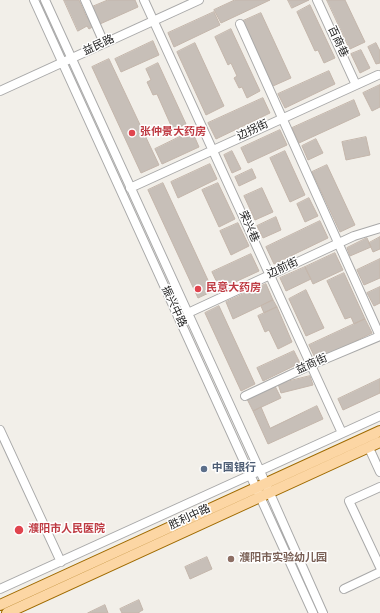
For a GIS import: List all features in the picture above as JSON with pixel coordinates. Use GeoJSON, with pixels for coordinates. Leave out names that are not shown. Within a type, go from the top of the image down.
{"type":"FeatureCollection","features":[{"type":"Feature","properties":{"kind":"main road","name":"胜利中路"},"geometry":{"type":"LineString","coordinates":[[7,613],[263,490],[380,431]]}},
{"type":"Feature","properties":{"kind":"main road","name":"胜利中路"},"geometry":{"type":"LineString","coordinates":[[0,605],[263,490],[369,448],[380,442]]}},
{"type":"Feature","properties":{"kind":"street","name":"振兴中路"},"geometry":{"type":"LineString","coordinates":[[34,0],[250,475],[263,490],[323,613]]}},
{"type":"Feature","properties":{"kind":"street","name":"振兴中路"},"geometry":{"type":"LineString","coordinates":[[45,0],[260,471],[263,490],[314,613]]}},
{"type":"Feature","properties":{"kind":"street"},"geometry":{"type":"LineString","coordinates":[[85,0],[104,43]]}},
{"type":"Feature","properties":{"kind":"street","name":"荣兴巷"},"geometry":{"type":"LineString","coordinates":[[144,0],[342,433]]}},
{"type":"Feature","properties":{"kind":"street","name":"益民路"},"geometry":{"type":"LineString","coordinates":[[0,91],[199,0]]}},
{"type":"Feature","properties":{"kind":"street","name":"百商巷"},"geometry":{"type":"LineString","coordinates":[[317,0],[356,85]]}},
{"type":"Feature","properties":{"kind":"street"},"geometry":{"type":"LineString","coordinates":[[240,24],[380,336]]}},
{"type":"Feature","properties":{"kind":"street","name":"边拐街"},"geometry":{"type":"LineString","coordinates":[[130,188],[378,75]]}},
{"type":"Feature","properties":{"kind":"street","name":"边前街"},"geometry":{"type":"LineString","coordinates":[[188,313],[338,243],[354,236],[380,228]]}},
{"type":"Feature","properties":{"kind":"street","name":"益商街"},"geometry":{"type":"LineString","coordinates":[[245,396],[311,365],[380,336]]}},
{"type":"Feature","properties":{"kind":"street"},"geometry":{"type":"LineString","coordinates":[[0,589],[380,416]]}},
{"type":"Feature","properties":{"kind":"street"},"geometry":{"type":"LineString","coordinates":[[0,430],[61,562]]}},
{"type":"Feature","properties":{"kind":"street"},"geometry":{"type":"LineString","coordinates":[[369,448],[380,472]]}},
{"type":"Feature","properties":{"kind":"street"},"geometry":{"type":"LineString","coordinates":[[380,487],[348,501],[380,567]]}},
{"type":"Feature","properties":{"kind":"street"},"geometry":{"type":"LineString","coordinates":[[344,589],[380,572]]}},
{"type":"Feature","properties":{"kind":"building"},"geometry":{"type":"Polygon","coordinates":[[[64,0],[79,0],[87,18],[92,16],[96,25],[89,29],[87,26],[78,31],[64,0]]]}},
{"type":"Feature","properties":{"kind":"building"},"geometry":{"type":"Polygon","coordinates":[[[108,0],[135,0],[138,7],[100,24],[92,7],[108,0]]]}},
{"type":"Feature","properties":{"kind":"building"},"geometry":{"type":"Polygon","coordinates":[[[235,0],[270,0],[221,23],[214,10],[235,0]]]}},
{"type":"Feature","properties":{"kind":"building"},"geometry":{"type":"Polygon","coordinates":[[[288,0],[309,0],[292,8],[288,0]]]}},
{"type":"Feature","properties":{"kind":"building"},"geometry":{"type":"Polygon","coordinates":[[[327,0],[345,0],[365,42],[350,49],[327,0]]]}},
{"type":"Feature","properties":{"kind":"building"},"geometry":{"type":"Polygon","coordinates":[[[310,5],[335,58],[324,63],[318,50],[315,51],[297,12],[310,5]]]}},
{"type":"Feature","properties":{"kind":"building"},"geometry":{"type":"Polygon","coordinates":[[[214,12],[220,25],[174,47],[168,33],[214,12]]]}},
{"type":"Feature","properties":{"kind":"building"},"geometry":{"type":"Polygon","coordinates":[[[261,13],[291,78],[273,86],[243,21],[261,13]]]}},
{"type":"Feature","properties":{"kind":"building"},"geometry":{"type":"Polygon","coordinates":[[[231,29],[260,91],[247,98],[242,87],[239,88],[234,78],[237,76],[231,63],[228,65],[215,37],[231,29]]]}},
{"type":"Feature","properties":{"kind":"building"},"geometry":{"type":"Polygon","coordinates":[[[153,41],[159,55],[121,72],[115,59],[153,41]]]}},
{"type":"Feature","properties":{"kind":"building"},"geometry":{"type":"Polygon","coordinates":[[[195,43],[224,106],[206,115],[177,52],[195,43]]]}},
{"type":"Feature","properties":{"kind":"building"},"geometry":{"type":"Polygon","coordinates":[[[376,43],[380,51],[380,63],[376,64],[368,47],[376,43]]]}},
{"type":"Feature","properties":{"kind":"building"},"geometry":{"type":"Polygon","coordinates":[[[361,50],[370,68],[360,73],[351,54],[361,50]]]}},
{"type":"Feature","properties":{"kind":"building"},"geometry":{"type":"Polygon","coordinates":[[[109,59],[159,165],[141,173],[92,67],[109,59]]]}},
{"type":"Feature","properties":{"kind":"building"},"geometry":{"type":"Polygon","coordinates":[[[158,63],[186,124],[173,130],[157,94],[153,95],[147,82],[151,80],[146,69],[158,63]]]}},
{"type":"Feature","properties":{"kind":"building"},"geometry":{"type":"Polygon","coordinates":[[[329,71],[335,84],[285,108],[278,94],[329,71]]]}},
{"type":"Feature","properties":{"kind":"building"},"geometry":{"type":"Polygon","coordinates":[[[380,85],[380,107],[372,111],[363,93],[380,85]]]}},
{"type":"Feature","properties":{"kind":"building"},"geometry":{"type":"Polygon","coordinates":[[[263,98],[270,113],[216,139],[208,123],[263,98]]]}},
{"type":"Feature","properties":{"kind":"building"},"geometry":{"type":"Polygon","coordinates":[[[354,100],[360,115],[299,143],[292,128],[354,100]]]}},
{"type":"Feature","properties":{"kind":"building"},"geometry":{"type":"Polygon","coordinates":[[[280,130],[287,145],[248,163],[241,148],[280,130]]]}},
{"type":"Feature","properties":{"kind":"building"},"geometry":{"type":"Polygon","coordinates":[[[192,131],[199,147],[162,164],[155,149],[192,131]]]}},
{"type":"Feature","properties":{"kind":"building"},"geometry":{"type":"Polygon","coordinates":[[[366,137],[370,155],[346,160],[342,142],[366,137]]]}},
{"type":"Feature","properties":{"kind":"building"},"geometry":{"type":"Polygon","coordinates":[[[316,139],[323,153],[308,160],[302,146],[316,139]]]}},
{"type":"Feature","properties":{"kind":"building"},"geometry":{"type":"Polygon","coordinates":[[[232,151],[241,169],[232,173],[224,155],[232,151]]]}},
{"type":"Feature","properties":{"kind":"building"},"geometry":{"type":"Polygon","coordinates":[[[285,151],[305,195],[290,202],[270,158],[285,151]]]}},
{"type":"Feature","properties":{"kind":"building"},"geometry":{"type":"Polygon","coordinates":[[[210,164],[217,179],[178,198],[171,182],[210,164]]]}},
{"type":"Feature","properties":{"kind":"building"},"geometry":{"type":"Polygon","coordinates":[[[327,165],[355,225],[340,232],[312,172],[327,165]]]}},
{"type":"Feature","properties":{"kind":"building"},"geometry":{"type":"Polygon","coordinates":[[[252,169],[256,178],[239,186],[235,177],[252,169]]]}},
{"type":"Feature","properties":{"kind":"building"},"geometry":{"type":"Polygon","coordinates":[[[163,183],[213,291],[198,298],[148,190],[163,183]]]}},
{"type":"Feature","properties":{"kind":"building"},"geometry":{"type":"Polygon","coordinates":[[[218,183],[235,219],[219,227],[202,190],[218,183]]]}},
{"type":"Feature","properties":{"kind":"building"},"geometry":{"type":"Polygon","coordinates":[[[262,188],[273,212],[255,220],[244,196],[262,188]]]}},
{"type":"Feature","properties":{"kind":"building"},"geometry":{"type":"Polygon","coordinates":[[[309,198],[318,216],[305,222],[297,204],[309,198]]]}},
{"type":"Feature","properties":{"kind":"building"},"geometry":{"type":"Polygon","coordinates":[[[276,217],[281,230],[263,238],[257,226],[276,217]]]}},
{"type":"Feature","properties":{"kind":"building"},"geometry":{"type":"Polygon","coordinates":[[[320,221],[328,238],[274,264],[266,247],[320,221]]]}},
{"type":"Feature","properties":{"kind":"building"},"geometry":{"type":"Polygon","coordinates":[[[238,223],[249,246],[231,255],[220,231],[238,223]]]}},
{"type":"Feature","properties":{"kind":"building"},"geometry":{"type":"Polygon","coordinates":[[[380,237],[380,249],[373,252],[369,243],[380,237]]]}},
{"type":"Feature","properties":{"kind":"building"},"geometry":{"type":"Polygon","coordinates":[[[367,238],[371,247],[350,256],[347,248],[367,238]]]}},
{"type":"Feature","properties":{"kind":"building"},"geometry":{"type":"Polygon","coordinates":[[[335,253],[343,270],[313,284],[305,267],[335,253]]]}},
{"type":"Feature","properties":{"kind":"building"},"geometry":{"type":"Polygon","coordinates":[[[251,254],[259,271],[220,289],[212,272],[251,254]]]}},
{"type":"Feature","properties":{"kind":"building"},"geometry":{"type":"Polygon","coordinates":[[[380,259],[380,278],[364,285],[357,270],[380,259]]]}},
{"type":"Feature","properties":{"kind":"building"},"geometry":{"type":"Polygon","coordinates":[[[305,267],[311,279],[286,291],[280,278],[305,267]]]}},
{"type":"Feature","properties":{"kind":"building"},"geometry":{"type":"Polygon","coordinates":[[[344,273],[365,319],[354,324],[351,317],[345,319],[327,281],[344,273]]]}},
{"type":"Feature","properties":{"kind":"building"},"geometry":{"type":"Polygon","coordinates":[[[266,284],[273,300],[233,319],[226,302],[266,284]]]}},
{"type":"Feature","properties":{"kind":"building"},"geometry":{"type":"Polygon","coordinates":[[[380,287],[380,303],[374,306],[367,293],[380,287]]]}},
{"type":"Feature","properties":{"kind":"building"},"geometry":{"type":"Polygon","coordinates":[[[306,290],[324,328],[306,336],[289,299],[306,290]]]}},
{"type":"Feature","properties":{"kind":"building"},"geometry":{"type":"Polygon","coordinates":[[[273,300],[277,307],[264,313],[261,306],[273,300]]]}},
{"type":"Feature","properties":{"kind":"building"},"geometry":{"type":"Polygon","coordinates":[[[219,306],[255,384],[241,391],[205,313],[219,306]]]}},
{"type":"Feature","properties":{"kind":"building"},"geometry":{"type":"Polygon","coordinates":[[[277,307],[292,342],[278,349],[269,330],[265,332],[258,316],[277,307]]]}},
{"type":"Feature","properties":{"kind":"building"},"geometry":{"type":"Polygon","coordinates":[[[365,319],[372,333],[316,360],[309,345],[365,319]]]}},
{"type":"Feature","properties":{"kind":"building"},"geometry":{"type":"Polygon","coordinates":[[[294,351],[300,363],[263,381],[257,368],[294,351]]]}},
{"type":"Feature","properties":{"kind":"building"},"geometry":{"type":"Polygon","coordinates":[[[310,376],[313,385],[281,393],[278,384],[310,376]]]}},
{"type":"Feature","properties":{"kind":"building"},"geometry":{"type":"Polygon","coordinates":[[[380,379],[380,393],[343,410],[338,399],[380,379]]]}},
{"type":"Feature","properties":{"kind":"building"},"geometry":{"type":"Polygon","coordinates":[[[275,386],[281,398],[253,411],[247,399],[275,386]]]}},
{"type":"Feature","properties":{"kind":"building"},"geometry":{"type":"Polygon","coordinates":[[[317,406],[323,419],[268,444],[253,411],[261,407],[270,428],[317,406]]]}},
{"type":"Feature","properties":{"kind":"building"},"geometry":{"type":"Polygon","coordinates":[[[207,557],[212,569],[190,579],[185,567],[207,557]]]}},
{"type":"Feature","properties":{"kind":"building"},"geometry":{"type":"Polygon","coordinates":[[[139,600],[143,610],[139,613],[122,613],[120,609],[139,600]]]}},
{"type":"Feature","properties":{"kind":"building"},"geometry":{"type":"Polygon","coordinates":[[[105,605],[108,613],[88,613],[105,605]]]}},
{"type":"Feature","properties":{"kind":"place","name":"张仲景大药房"},"geometry":{"type":"Point","coordinates":[132,133]}},
{"type":"Feature","properties":{"kind":"place","name":"民意大药房"},"geometry":{"type":"Point","coordinates":[198,289]}},
{"type":"Feature","properties":{"kind":"place","name":"中国银行"},"geometry":{"type":"Point","coordinates":[204,469]}},
{"type":"Feature","properties":{"kind":"place","name":"濮阳市人民医院"},"geometry":{"type":"Point","coordinates":[19,530]}},
{"type":"Feature","properties":{"kind":"place","name":"濮阳市实验幼儿园"},"geometry":{"type":"Point","coordinates":[231,559]}}]}
